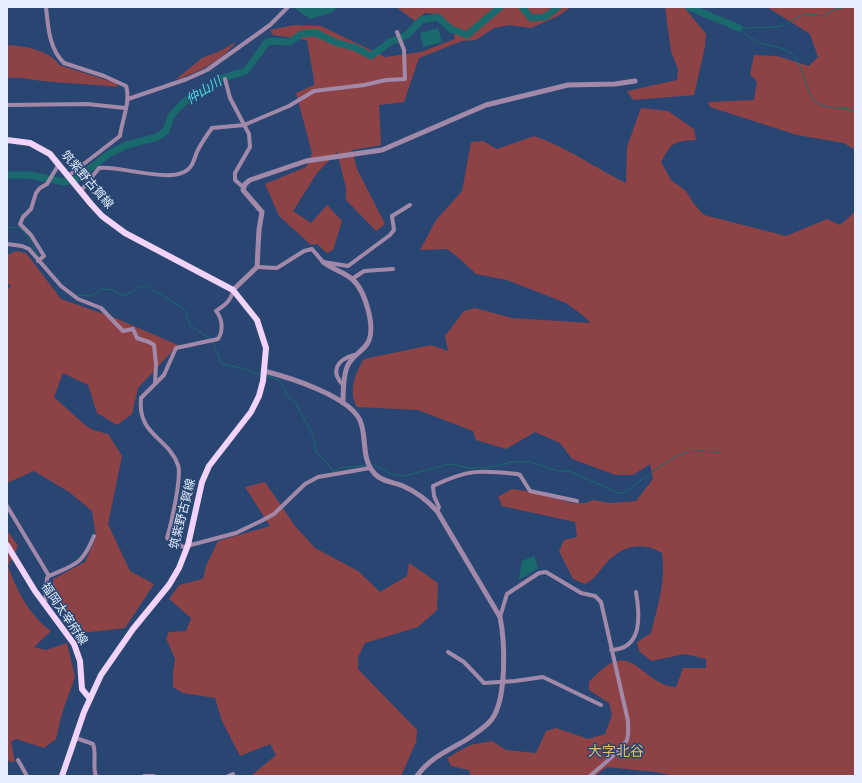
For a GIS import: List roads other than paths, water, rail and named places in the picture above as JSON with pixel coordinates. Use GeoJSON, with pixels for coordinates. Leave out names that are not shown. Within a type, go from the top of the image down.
{"type":"FeatureCollection","features":[{"type":"Feature","properties":{"kind":"main road","name":"筑紫野古賀線"},"geometry":{"type":"LineString","coordinates":[[7,140],[30,143],[50,154],[102,216],[125,233],[233,290],[257,320],[264,337],[266,348],[264,371],[259,396],[251,412],[209,466],[202,482],[188,545],[179,568],[169,585],[115,654],[101,675],[90,699],[62,776]]}},
{"type":"Feature","properties":{"kind":"main road","name":"福岡太宰府線"},"geometry":{"type":"LineString","coordinates":[[7,545],[45,605],[66,631],[78,653],[82,689],[90,699]]}},
{"type":"Feature","properties":{"kind":"street"},"geometry":{"type":"LineString","coordinates":[[46,7],[48,30],[59,58],[64,63],[124,84],[126,86],[128,99],[120,136],[70,178]]}},
{"type":"Feature","properties":{"kind":"street"},"geometry":{"type":"LineString","coordinates":[[128,99],[187,79],[206,70],[270,25],[288,7]]}},
{"type":"Feature","properties":{"kind":"street"},"geometry":{"type":"LineString","coordinates":[[79,190],[99,168],[125,169],[159,176],[184,173],[191,167],[197,152],[212,128],[244,126],[289,106],[314,91],[364,86],[386,80],[406,79],[404,50],[397,32]]}},
{"type":"Feature","properties":{"kind":"street"},"geometry":{"type":"LineString","coordinates":[[225,79],[230,98],[249,134],[250,147],[235,173],[235,180],[244,187],[246,194],[262,212],[259,230],[257,267],[233,290],[231,298],[225,305],[216,311],[221,317],[222,326],[218,339],[176,348],[164,375],[141,398],[140,409],[146,427],[169,450],[178,469],[178,482],[167,538],[183,547],[236,532],[274,514],[305,484],[318,477],[370,468]]}},
{"type":"Feature","properties":{"kind":"street"},"geometry":{"type":"LineString","coordinates":[[244,187],[244,184],[250,180],[306,161],[382,150],[486,104],[568,85],[615,84],[635,81]]}},
{"type":"Feature","properties":{"kind":"street"},"geometry":{"type":"LineString","coordinates":[[7,105],[87,104],[125,108]]}},
{"type":"Feature","properties":{"kind":"street"},"geometry":{"type":"LineString","coordinates":[[38,260],[44,256],[31,235],[20,224],[23,217],[31,209],[36,193],[40,188],[47,184],[59,164]]}},
{"type":"Feature","properties":{"kind":"street"},"geometry":{"type":"LineString","coordinates":[[323,262],[340,266],[354,264],[390,235],[394,230],[392,216],[410,205]]}},
{"type":"Feature","properties":{"kind":"street"},"geometry":{"type":"LineString","coordinates":[[7,244],[22,246],[29,249],[70,294],[101,308],[123,331],[133,329],[137,338],[154,345],[156,364],[155,385]]}},
{"type":"Feature","properties":{"kind":"street"},"geometry":{"type":"LineString","coordinates":[[257,267],[277,268],[304,251],[312,249],[323,262],[352,279],[362,291],[371,327],[368,344],[354,355],[342,360],[338,364],[337,370],[339,381],[344,386]]}},
{"type":"Feature","properties":{"kind":"street"},"geometry":{"type":"LineString","coordinates":[[352,279],[364,271],[393,269]]}},
{"type":"Feature","properties":{"kind":"street"},"geometry":{"type":"LineString","coordinates":[[343,403],[347,367],[354,355]]}},
{"type":"Feature","properties":{"kind":"street"},"geometry":{"type":"LineString","coordinates":[[264,371],[313,387],[343,403],[356,414],[361,422],[365,457],[370,468],[377,476],[419,493],[427,499],[437,511],[500,617],[502,628],[501,699],[492,720],[469,738],[430,760],[417,776]]}},
{"type":"Feature","properties":{"kind":"street"},"geometry":{"type":"LineString","coordinates":[[437,511],[439,507],[434,496],[433,486],[460,474],[478,471],[518,474],[530,490],[577,501]]}},
{"type":"Feature","properties":{"kind":"street"},"geometry":{"type":"LineString","coordinates":[[7,506],[49,576]]}},
{"type":"Feature","properties":{"kind":"street"},"geometry":{"type":"LineString","coordinates":[[45,605],[47,578],[76,564],[84,558],[94,536]]}},
{"type":"Feature","properties":{"kind":"street"},"geometry":{"type":"LineString","coordinates":[[500,617],[507,594],[539,573],[550,573],[581,593],[590,594],[598,598],[603,606],[611,650],[628,721],[629,732],[622,746],[590,776]]}},
{"type":"Feature","properties":{"kind":"street"},"geometry":{"type":"LineString","coordinates":[[611,650],[627,647],[633,639],[640,615],[636,592]]}},
{"type":"Feature","properties":{"kind":"street"},"geometry":{"type":"LineString","coordinates":[[448,652],[464,662],[484,682],[502,682],[542,678],[601,705]]}},
{"type":"Feature","properties":{"kind":"street"},"geometry":{"type":"LineString","coordinates":[[76,738],[94,746],[96,758],[94,771],[96,776]]}},
{"type":"Feature","properties":{"kind":"street"},"geometry":{"type":"LineString","coordinates":[[18,760],[27,776]]}},
{"type":"Feature","properties":{"kind":"street"},"geometry":{"type":"LineString","coordinates":[[144,776],[154,776]]}},
{"type":"Feature","properties":{"kind":"waterway","name":"仲山川"},"geometry":{"type":"LineString","coordinates":[[7,175],[30,175],[64,182],[76,179],[110,153],[127,145],[157,137],[166,131],[171,116],[183,103],[195,94],[202,92],[216,80],[246,71],[267,42],[290,42],[301,34],[316,33],[335,42],[356,48],[371,56],[390,42],[407,35],[421,20],[438,17],[451,29],[467,35],[500,7]]}},
{"type":"Feature","properties":{"kind":"waterway","name":"仲山川"},"geometry":{"type":"LineString","coordinates":[[522,7],[531,18],[545,17],[558,7]]}},
{"type":"Feature","properties":{"kind":"waterway","name":"仲山川"},"geometry":{"type":"LineString","coordinates":[[689,7],[739,28]]}},
{"type":"Feature","properties":{"kind":"waterway"},"geometry":{"type":"LineString","coordinates":[[739,28],[776,27],[784,25],[804,14],[823,16],[835,9],[847,7]]}},
{"type":"Feature","properties":{"kind":"waterway"},"geometry":{"type":"LineString","coordinates":[[739,28],[756,41],[789,51],[800,65],[808,89],[815,102],[825,106],[855,111]]}},
{"type":"Feature","properties":{"kind":"waterway"},"geometry":{"type":"LineString","coordinates":[[7,228],[18,227],[25,233],[39,257]]}},
{"type":"Feature","properties":{"kind":"waterway"},"geometry":{"type":"LineString","coordinates":[[76,295],[91,296],[103,289],[113,290],[120,295],[126,295],[139,287],[147,286],[180,306],[186,312],[190,325],[210,339]]}},
{"type":"Feature","properties":{"kind":"waterway"},"geometry":{"type":"LineString","coordinates":[[212,341],[222,364],[245,369],[261,375]]}},
{"type":"Feature","properties":{"kind":"waterway"},"geometry":{"type":"LineString","coordinates":[[266,376],[278,379],[287,396],[296,403],[314,438],[316,452],[330,466],[333,472],[341,468],[367,465]]}},
{"type":"Feature","properties":{"kind":"waterway"},"geometry":{"type":"LineString","coordinates":[[373,465],[391,474],[404,476],[453,464],[468,468],[487,468],[512,462],[531,462],[558,471],[569,471],[618,493],[624,493],[655,470],[681,454],[696,451],[719,452]]}},
{"type":"Feature","properties":{"kind":"district","name":"大字北谷"},"geometry":{"type":"Point","coordinates":[616,752]}}]}
